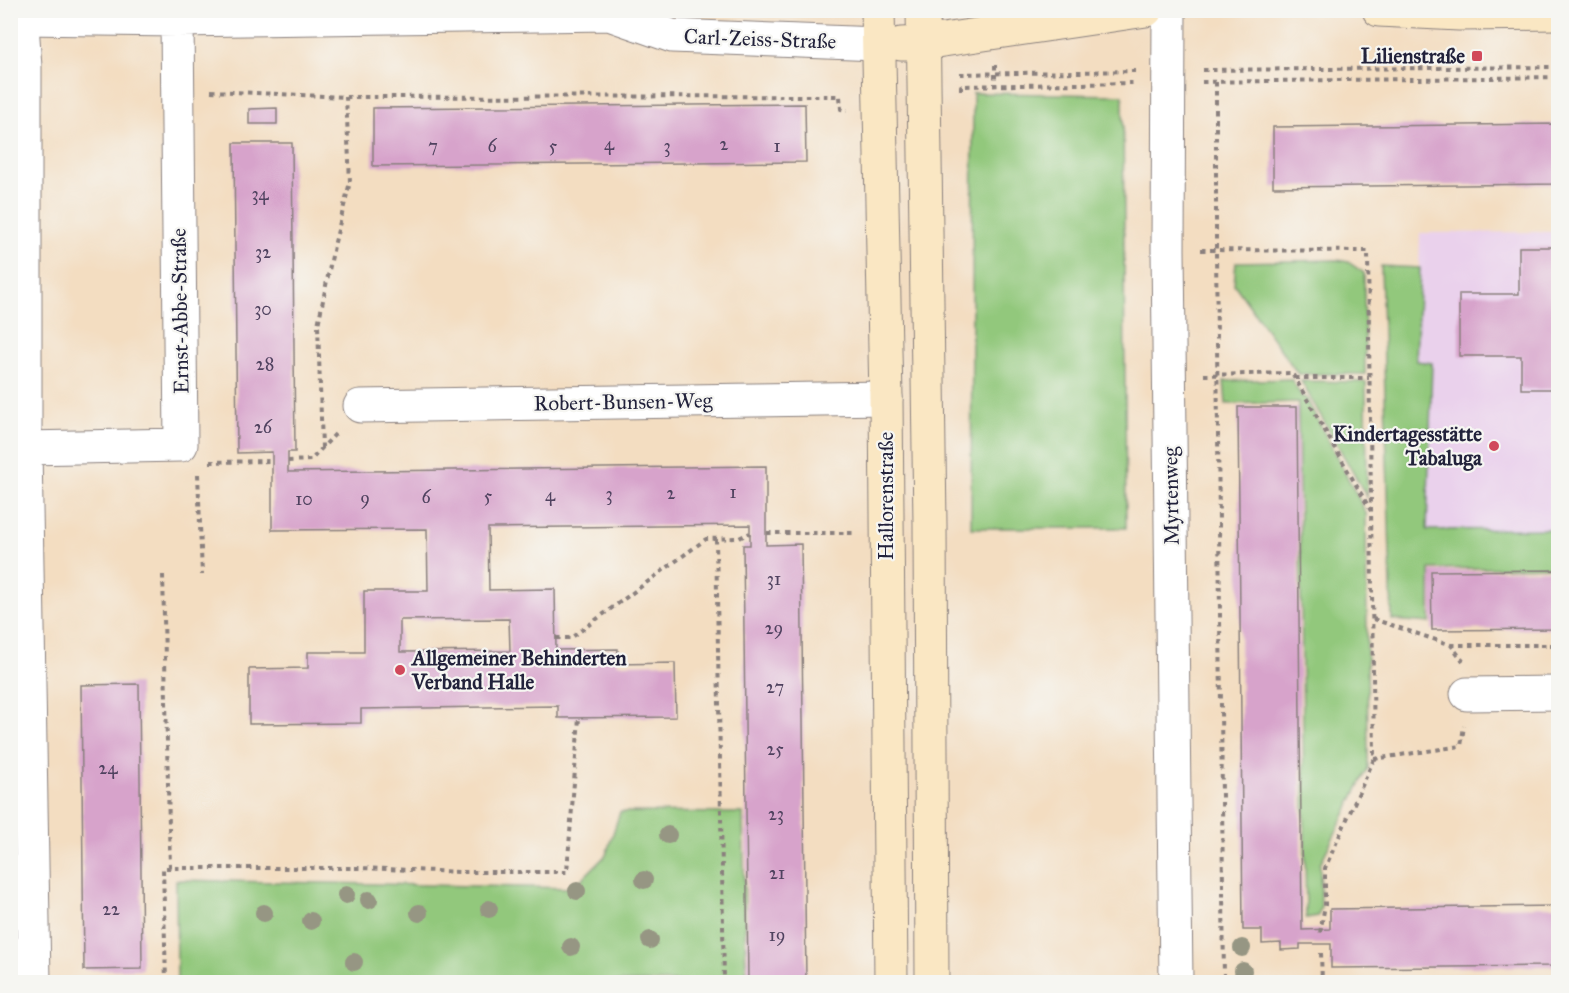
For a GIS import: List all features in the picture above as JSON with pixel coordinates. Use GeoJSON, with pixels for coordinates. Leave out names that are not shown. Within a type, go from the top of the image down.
{"type":"FeatureCollection","features":[{"type":"Feature","properties":{"kind":"street","name":"Hallorenstraße"},"geometry":{"type":"LineString","coordinates":[[878,10],[886,398],[891,982]]}},
{"type":"Feature","properties":{"kind":"street","name":"Hallorenstraße"},"geometry":{"type":"LineString","coordinates":[[923,10],[930,524],[932,982]]}},
{"type":"Feature","properties":{"kind":"street"},"geometry":{"type":"LineString","coordinates":[[878,45],[923,59],[1146,10]]}},
{"type":"Feature","properties":{"kind":"street","name":"Myrtenweg"},"geometry":{"type":"LineString","coordinates":[[1169,10],[1168,250],[1176,982]]}},
{"type":"Feature","properties":{"kind":"street"},"geometry":{"type":"LineString","coordinates":[[1379,10],[1459,14],[1558,13]]}},
{"type":"Feature","properties":{"kind":"street","name":"Carl-Zeiss-Straße"},"geometry":{"type":"LineString","coordinates":[[21,14],[177,20],[611,12],[672,36],[878,45]]}},
{"type":"Feature","properties":{"kind":"street"},"geometry":{"type":"LineString","coordinates":[[21,14],[26,67],[25,448],[34,982]]}},
{"type":"Feature","properties":{"kind":"street","name":"Ernst-Abbe-Straße"},"geometry":{"type":"LineString","coordinates":[[177,20],[189,450]]}},
{"type":"Feature","properties":{"kind":"street","name":"Robert-Bunsen-Weg"},"geometry":{"type":"LineString","coordinates":[[360,406],[886,398]]}},
{"type":"Feature","properties":{"kind":"street"},"geometry":{"type":"LineString","coordinates":[[25,448],[189,450]]}},
{"type":"Feature","properties":{"kind":"street"},"geometry":{"type":"LineString","coordinates":[[1467,694],[1558,693]]}},
{"type":"Feature","properties":{"kind":"path"},"geometry":{"type":"LineString","coordinates":[[923,59],[1215,82],[1558,77]]}},
{"type":"Feature","properties":{"kind":"path"},"geometry":{"type":"LineString","coordinates":[[924,109],[961,110],[961,86],[1168,77],[1558,67]]}},
{"type":"Feature","properties":{"kind":"path"},"geometry":{"type":"LineString","coordinates":[[1215,82],[1224,982]]}},
{"type":"Feature","properties":{"kind":"path"},"geometry":{"type":"LineString","coordinates":[[178,89],[346,97],[840,96],[841,109],[879,111]]}},
{"type":"Feature","properties":{"kind":"path"},"geometry":{"type":"LineString","coordinates":[[322,448],[318,326],[350,182],[346,97]]}},
{"type":"Feature","properties":{"kind":"path"},"geometry":{"type":"LineString","coordinates":[[1168,250],[1368,251],[1374,759],[1325,867],[1325,905],[1320,933]]}},
{"type":"Feature","properties":{"kind":"path"},"geometry":{"type":"LineString","coordinates":[[1170,376],[1292,373],[1371,512]]}},
{"type":"Feature","properties":{"kind":"path"},"geometry":{"type":"LineString","coordinates":[[1295,378],[1369,378]]}},
{"type":"Feature","properties":{"kind":"path"},"geometry":{"type":"LineString","coordinates":[[288,461],[311,460],[360,406]]}},
{"type":"Feature","properties":{"kind":"path"},"geometry":{"type":"LineString","coordinates":[[189,450],[210,463],[272,461]]}},
{"type":"Feature","properties":{"kind":"path"},"geometry":{"type":"LineString","coordinates":[[189,450],[202,575]]}},
{"type":"Feature","properties":{"kind":"path"},"geometry":{"type":"LineString","coordinates":[[556,638],[571,638],[706,539],[739,538],[750,533]]}},
{"type":"Feature","properties":{"kind":"path"},"geometry":{"type":"LineString","coordinates":[[766,533],[821,533]]}},
{"type":"Feature","properties":{"kind":"path"},"geometry":{"type":"LineString","coordinates":[[716,539],[724,982]]}},
{"type":"Feature","properties":{"kind":"path"},"geometry":{"type":"LineString","coordinates":[[163,575],[170,868]]}},
{"type":"Feature","properties":{"kind":"path"},"geometry":{"type":"LineString","coordinates":[[1451,645],[1558,645]]}},
{"type":"Feature","properties":{"kind":"path"},"geometry":{"type":"LineString","coordinates":[[166,982],[163,868],[567,872],[579,718]]}},
{"type":"Feature","properties":{"kind":"path"},"geometry":{"type":"LineString","coordinates":[[1321,953],[1322,982]]}},
{"type":"Feature","properties":{"kind":"shaded area","name":"Kindertagesstätte Tabaluga"},"geometry":{"type":"Polygon","coordinates":[[[1558,232],[1558,529],[1427,530],[1432,363],[1416,362],[1420,233],[1558,232]]]}},
{"type":"Feature","properties":{"kind":"green space"},"geometry":{"type":"Polygon","coordinates":[[[973,93],[1123,95],[1126,528],[971,528],[973,93]]]}},
{"type":"Feature","properties":{"kind":"green space"},"geometry":{"type":"Polygon","coordinates":[[[1338,260],[1348,262],[1364,273],[1365,374],[1298,374],[1234,284],[1236,262],[1338,260]]]}},
{"type":"Feature","properties":{"kind":"green space"},"geometry":{"type":"Polygon","coordinates":[[[1381,266],[1420,268],[1416,361],[1432,363],[1427,530],[1558,529],[1558,567],[1430,569],[1430,623],[1392,620],[1381,266]]]}},
{"type":"Feature","properties":{"kind":"green space"},"geometry":{"type":"Polygon","coordinates":[[[1291,379],[1302,397],[1306,398],[1366,513],[1368,768],[1320,864],[1321,907],[1318,916],[1306,918],[1298,402],[1226,404],[1224,381],[1291,379]]]}},
{"type":"Feature","properties":{"kind":"green space"},"geometry":{"type":"Polygon","coordinates":[[[1301,381],[1366,382],[1367,497],[1301,381]]]}},
{"type":"Feature","properties":{"kind":"green space"},"geometry":{"type":"Polygon","coordinates":[[[620,812],[743,813],[746,982],[177,982],[176,880],[573,888],[606,855],[620,812]]]}},
{"type":"Feature","properties":{"kind":"building"},"geometry":{"type":"Polygon","coordinates":[[[805,104],[806,162],[373,166],[373,108],[805,104]]]}},
{"type":"Feature","properties":{"kind":"building"},"geometry":{"type":"Polygon","coordinates":[[[277,108],[277,124],[249,124],[249,109],[277,108]]]}},
{"type":"Feature","properties":{"kind":"building"},"geometry":{"type":"Polygon","coordinates":[[[1558,124],[1558,184],[1273,187],[1273,127],[1558,124]]]}},
{"type":"Feature","properties":{"kind":"building"},"geometry":{"type":"Polygon","coordinates":[[[234,143],[292,143],[295,452],[288,452],[288,472],[766,466],[766,545],[801,544],[806,982],[748,982],[743,545],[750,545],[750,525],[488,528],[489,590],[555,589],[556,650],[618,649],[617,664],[675,663],[676,717],[558,718],[558,706],[361,709],[361,723],[249,724],[249,669],[308,668],[308,652],[364,652],[364,591],[428,591],[427,529],[272,530],[272,452],[237,453],[234,143]],[[509,619],[400,620],[400,652],[510,651],[509,619]]]}},
{"type":"Feature","properties":{"kind":"building"},"geometry":{"type":"Polygon","coordinates":[[[1519,247],[1558,247],[1558,389],[1521,389],[1521,356],[1459,356],[1459,294],[1519,294],[1519,247]]]}},
{"type":"Feature","properties":{"kind":"building"},"geometry":{"type":"Polygon","coordinates":[[[1238,407],[1297,407],[1302,930],[1330,929],[1330,909],[1558,906],[1558,966],[1331,968],[1331,944],[1300,944],[1300,949],[1281,950],[1281,943],[1262,944],[1262,930],[1243,930],[1238,407]]]}},
{"type":"Feature","properties":{"kind":"building"},"geometry":{"type":"Polygon","coordinates":[[[1558,570],[1558,629],[1432,630],[1431,571],[1558,570]]]}},
{"type":"Feature","properties":{"kind":"building"},"geometry":{"type":"Polygon","coordinates":[[[139,684],[142,969],[84,970],[81,685],[139,684]]]}},
{"type":"Feature","properties":{"kind":"place","name":"Lilienstraße"},"geometry":{"type":"Point","coordinates":[1477,56]}},
{"type":"Feature","properties":{"kind":"place","name":"Kindertagesstätte Tabaluga"},"geometry":{"type":"Point","coordinates":[1494,446]}},
{"type":"Feature","properties":{"kind":"place","name":"Allgemeiner Behinderten Verband Halle"},"geometry":{"type":"Point","coordinates":[400,670]}}]}
